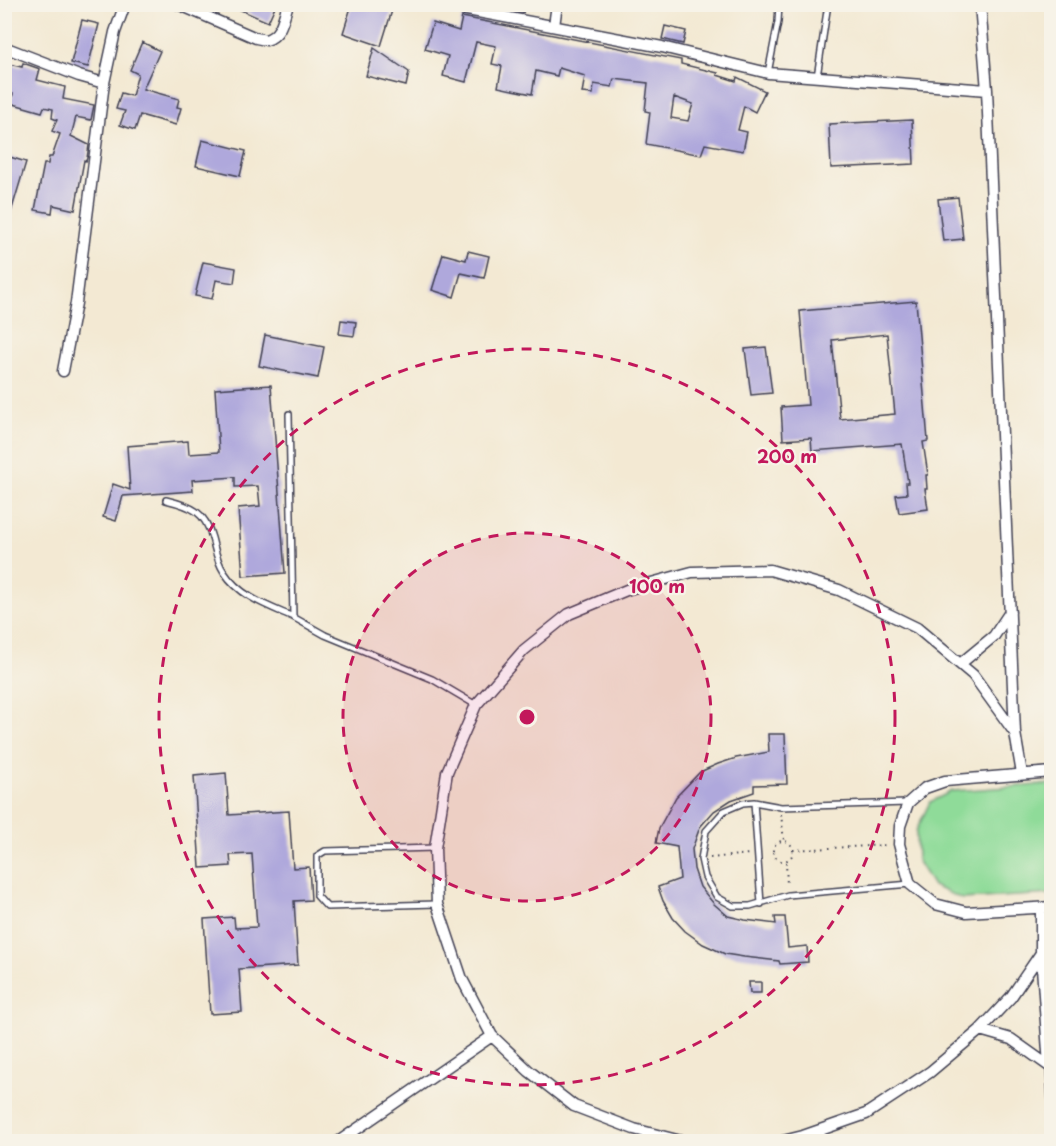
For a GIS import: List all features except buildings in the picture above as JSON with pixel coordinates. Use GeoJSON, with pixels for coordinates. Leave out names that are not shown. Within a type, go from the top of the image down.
{"type":"FeatureCollection","features":[{"type":"Feature","properties":{"kind":"street"},"geometry":{"type":"LineString","coordinates":[[63,371],[76,303],[104,83],[115,32],[125,4]]}},
{"type":"Feature","properties":{"kind":"street"},"geometry":{"type":"LineString","coordinates":[[178,4],[256,38],[267,40],[277,35],[288,4]]}},
{"type":"Feature","properties":{"kind":"street"},"geometry":{"type":"LineString","coordinates":[[444,4],[662,47],[768,74],[987,90]]}},
{"type":"Feature","properties":{"kind":"street"},"geometry":{"type":"LineString","coordinates":[[554,26],[557,4]]}},
{"type":"Feature","properties":{"kind":"street"},"geometry":{"type":"LineString","coordinates":[[980,4],[987,90],[1016,733],[1022,774]]}},
{"type":"Feature","properties":{"kind":"street"},"geometry":{"type":"LineString","coordinates":[[4,47],[79,76],[104,83]]}},
{"type":"Feature","properties":{"kind":"street"},"geometry":{"type":"LineString","coordinates":[[685,1142],[634,1129],[574,1106],[529,1071],[492,1036],[462,979],[437,904],[435,848],[447,772],[476,705],[524,650],[569,614],[629,589],[692,572],[770,570],[839,590],[916,628],[973,675],[1016,733]]}},
{"type":"Feature","properties":{"kind":"street"},"geometry":{"type":"LineString","coordinates":[[960,664],[994,636],[1010,612]]}},
{"type":"Feature","properties":{"kind":"street"},"geometry":{"type":"LineString","coordinates":[[1049,1066],[1041,953],[1046,907],[966,912],[935,903],[910,884],[899,844],[900,826],[908,803],[925,788],[945,781],[1052,772]]}},
{"type":"Feature","properties":{"kind":"street"},"geometry":{"type":"LineString","coordinates":[[779,1142],[866,1114],[930,1072],[980,1030],[1011,997],[1041,953]]}},
{"type":"Feature","properties":{"kind":"street"},"geometry":{"type":"LineString","coordinates":[[980,1030],[1011,1039],[1049,1066]]}},
{"type":"Feature","properties":{"kind":"street"},"geometry":{"type":"LineString","coordinates":[[338,1142],[492,1036]]}},
{"type":"Feature","properties":{"kind":"lane"},"geometry":{"type":"LineString","coordinates":[[768,74],[778,22],[779,4]]}},
{"type":"Feature","properties":{"kind":"lane"},"geometry":{"type":"LineString","coordinates":[[817,76],[828,4]]}},
{"type":"Feature","properties":{"kind":"lane"},"geometry":{"type":"LineString","coordinates":[[289,414],[293,616]]}},
{"type":"Feature","properties":{"kind":"lane"},"geometry":{"type":"LineString","coordinates":[[166,500],[185,505],[205,519],[224,572],[237,587],[256,602],[293,616],[325,635],[432,679],[476,705]]}},
{"type":"Feature","properties":{"kind":"lane"},"geometry":{"type":"LineString","coordinates":[[908,803],[781,807],[754,802],[743,803],[724,811],[706,831],[701,859],[705,877],[717,897],[733,906],[761,904],[788,895],[910,884]]}},
{"type":"Feature","properties":{"kind":"lane"},"geometry":{"type":"LineString","coordinates":[[754,802],[761,904]]}},
{"type":"Feature","properties":{"kind":"lane"},"geometry":{"type":"LineString","coordinates":[[435,848],[325,851],[316,856],[317,897],[327,907],[437,904]]}},
{"type":"Feature","properties":{"kind":"lane"},"geometry":{"type":"LineString","coordinates":[[1049,1066],[1052,1118]]}},
{"type":"Feature","properties":{"kind":"path"},"geometry":{"type":"LineString","coordinates":[[781,807],[784,841]]}},
{"type":"Feature","properties":{"kind":"path"},"geometry":{"type":"LineString","coordinates":[[773,852],[776,844],[784,841],[790,844],[793,850],[791,857],[786,861]]}},
{"type":"Feature","properties":{"kind":"path"},"geometry":{"type":"LineString","coordinates":[[793,850],[899,844]]}},
{"type":"Feature","properties":{"kind":"path"},"geometry":{"type":"LineString","coordinates":[[701,859],[773,852]]}},
{"type":"Feature","properties":{"kind":"path"},"geometry":{"type":"LineString","coordinates":[[773,852],[777,859],[786,861]]}},
{"type":"Feature","properties":{"kind":"path"},"geometry":{"type":"LineString","coordinates":[[786,861],[788,895]]}},
{"type":"Feature","properties":{"kind":"green space"},"geometry":{"type":"Polygon","coordinates":[[[1051,784],[1051,894],[962,899],[933,886],[917,860],[916,831],[930,802],[952,791],[1051,784]]]}}]}
